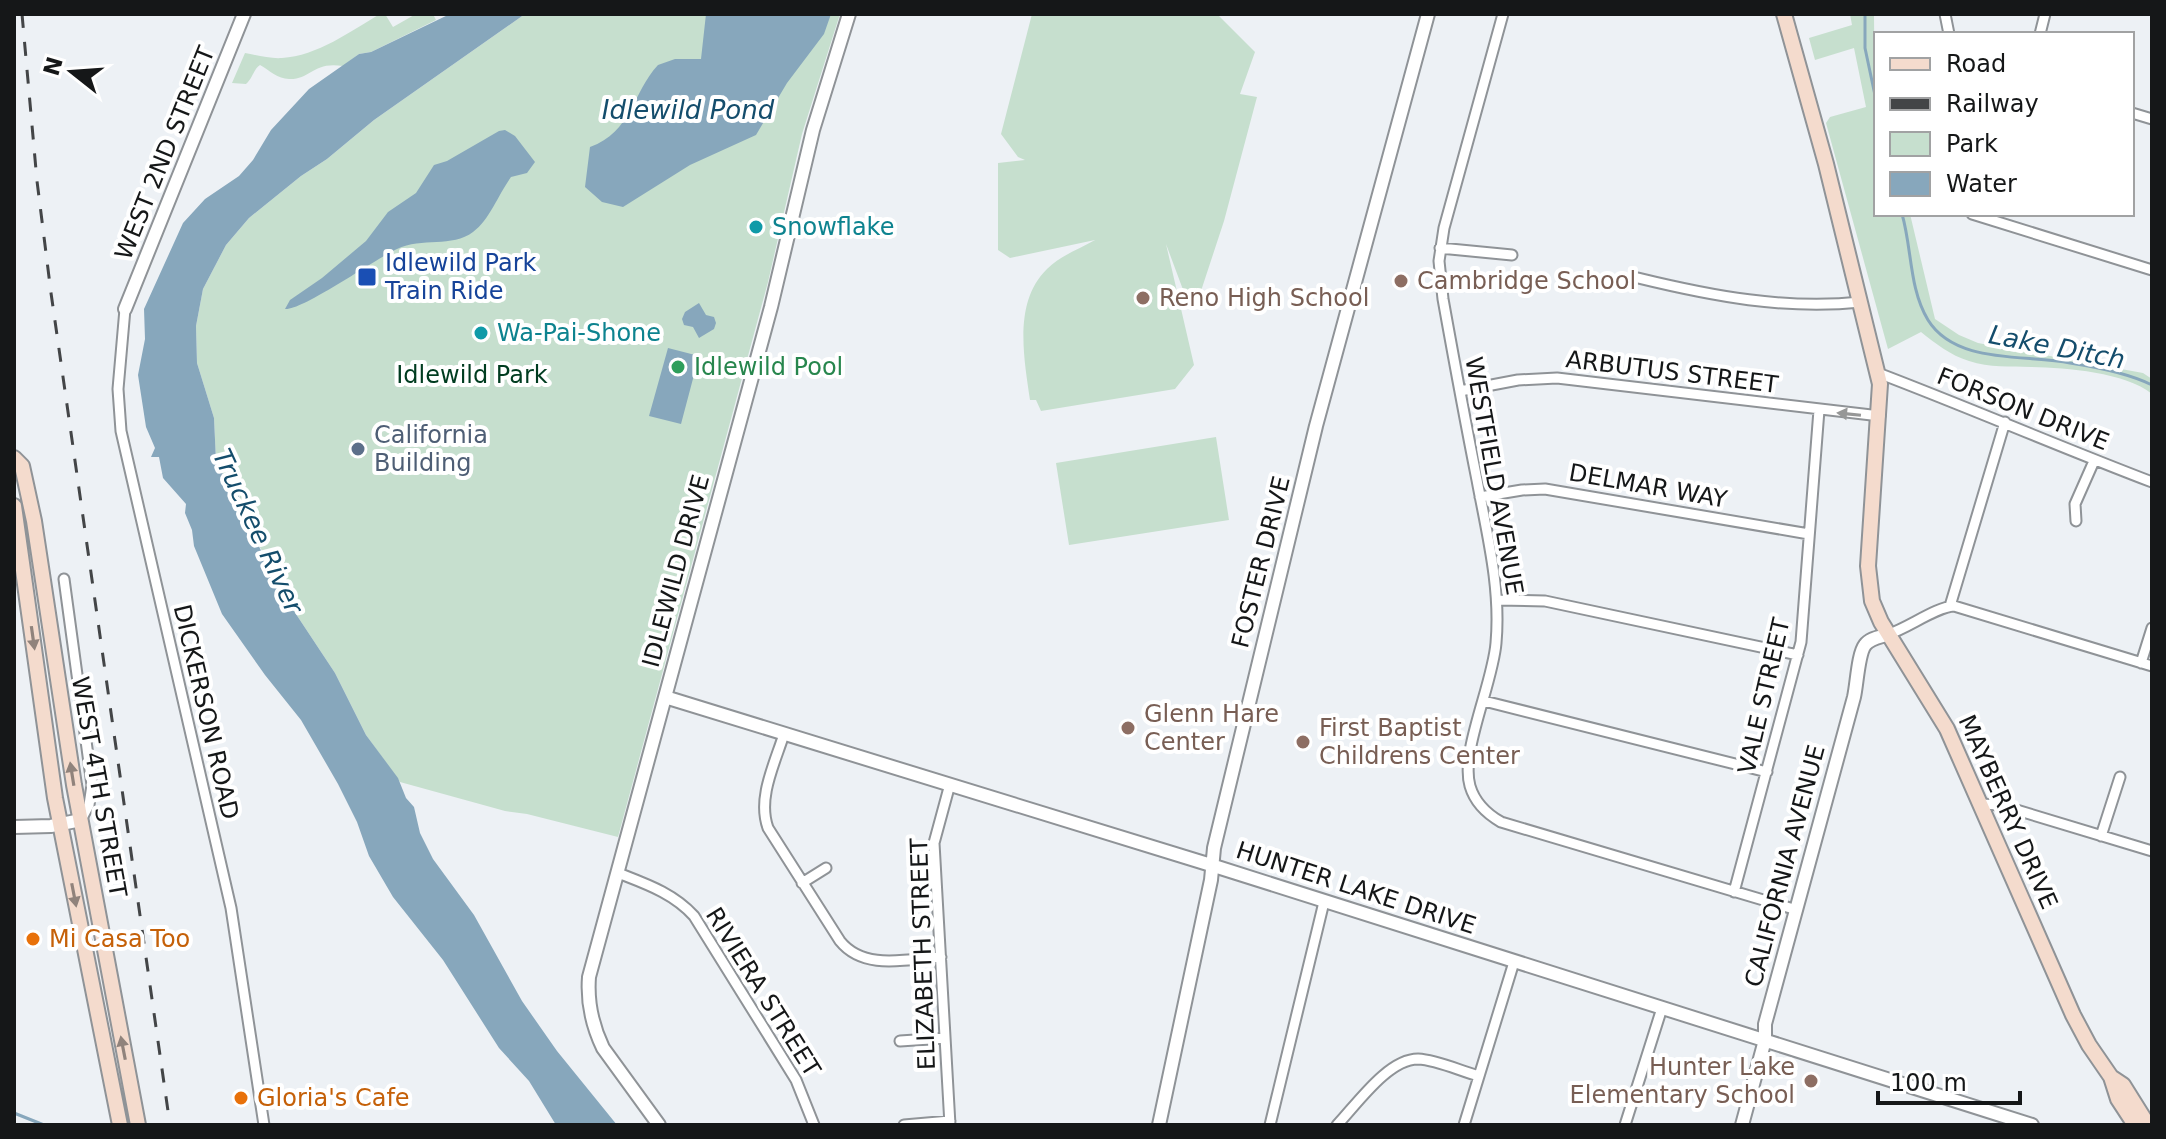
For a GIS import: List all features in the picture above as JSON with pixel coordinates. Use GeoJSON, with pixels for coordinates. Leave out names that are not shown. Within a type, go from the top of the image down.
{"type":"FeatureCollection","features":[{"type":"Feature","properties":{"kind":"main road"},"geometry":{"type":"LineString","coordinates":[[1784,14],[1801,68],[1878,373],[1880,416]]}},
{"type":"Feature","properties":{"kind":"main road","name":"MAYBERRY DRIVE"},"geometry":{"type":"LineString","coordinates":[[1880,416],[1868,566],[1872,601],[1947,729],[2073,1015],[2111,1077],[2123,1085],[2140,1121]]}},
{"type":"Feature","properties":{"kind":"main road","name":"WEST 4TH STREET"},"geometry":{"type":"LineString","coordinates":[[14,458],[22,466],[34,521],[81,820],[138,1125]]}},
{"type":"Feature","properties":{"kind":"main road","name":"WEST 4TH STREET"},"geometry":{"type":"LineString","coordinates":[[14,506],[60,824],[120,1125]]}},
{"type":"Feature","properties":{"kind":"main road"},"geometry":{"type":"LineString","coordinates":[[16,523],[34,521]]}},
{"type":"Feature","properties":{"kind":"street","name":"WEST 2ND STREET"},"geometry":{"type":"LineString","coordinates":[[125,309],[244,14]]}},
{"type":"Feature","properties":{"kind":"street","name":"IDLEWILD DRIVE"},"geometry":{"type":"LineString","coordinates":[[659,1125],[596,1034],[589,1006],[589,977],[776,285],[815,121],[849,14]]}},
{"type":"Feature","properties":{"kind":"street","name":"FOSTER DRIVE"},"geometry":{"type":"LineString","coordinates":[[1159,1125],[1211,880],[1211,865],[1316,426],[1428,14]]}},
{"type":"Feature","properties":{"kind":"street","name":"WESTFIELD AVENUE"},"geometry":{"type":"LineString","coordinates":[[1503,14],[1440,248],[1439,276],[1497,600],[1496,645],[1470,752],[1468,775],[1475,798],[1491,816],[1515,827],[1797,910]]}},
{"type":"Feature","properties":{"kind":"street"},"geometry":{"type":"LineString","coordinates":[[1992,217],[2152,270]]}},
{"type":"Feature","properties":{"kind":"street"},"geometry":{"type":"LineString","coordinates":[[1440,248],[1512,255]]}},
{"type":"Feature","properties":{"kind":"street"},"geometry":{"type":"LineString","coordinates":[[1638,278],[1745,300],[1805,304],[1861,302]]}},
{"type":"Feature","properties":{"kind":"street","name":"DICKERSON ROAD"},"geometry":{"type":"LineString","coordinates":[[125,309],[118,389],[121,431],[231,908],[264,1125]]}},
{"type":"Feature","properties":{"kind":"street","name":"FORSON DRIVE"},"geometry":{"type":"LineString","coordinates":[[1878,373],[2152,482]]}},
{"type":"Feature","properties":{"kind":"street","name":"ARBUTUS STREET"},"geometry":{"type":"LineString","coordinates":[[1460,391],[1518,380],[1557,378],[1880,416]]}},
{"type":"Feature","properties":{"kind":"street","name":"VALE STREET"},"geometry":{"type":"LineString","coordinates":[[1734,892],[1803,630],[1819,410]]}},
{"type":"Feature","properties":{"kind":"street"},"geometry":{"type":"LineString","coordinates":[[1950,606],[2005,422]]}},
{"type":"Feature","properties":{"kind":"street"},"geometry":{"type":"LineString","coordinates":[[2076,521],[2075,504],[2094,461]]}},
{"type":"Feature","properties":{"kind":"street","name":"DELMAR WAY"},"geometry":{"type":"LineString","coordinates":[[1480,497],[1545,489],[1809,534]]}},
{"type":"Feature","properties":{"kind":"street"},"geometry":{"type":"LineString","coordinates":[[14,827],[81,820],[89,805],[92,785],[64,579]]}},
{"type":"Feature","properties":{"kind":"street"},"geometry":{"type":"LineString","coordinates":[[1497,600],[1545,601],[1798,655]]}},
{"type":"Feature","properties":{"kind":"street"},"geometry":{"type":"LineString","coordinates":[[1889,634],[1950,606],[2152,666]]}},
{"type":"Feature","properties":{"kind":"street"},"geometry":{"type":"LineString","coordinates":[[2141,663],[2152,628]]}},
{"type":"Feature","properties":{"kind":"street","name":"CALIFORNIA AVENUE"},"geometry":{"type":"LineString","coordinates":[[1742,1125],[1765,1040],[1765,1024],[1854,697],[1862,652],[1865,644],[1872,639],[1889,634]]}},
{"type":"Feature","properties":{"kind":"street","name":"HUNTER LAKE DRIVE"},"geometry":{"type":"LineString","coordinates":[[665,697],[1211,865],[2032,1125]]}},
{"type":"Feature","properties":{"kind":"street"},"geometry":{"type":"LineString","coordinates":[[1484,701],[1767,772]]}},
{"type":"Feature","properties":{"kind":"street"},"geometry":{"type":"LineString","coordinates":[[784,734],[765,798],[764,818],[840,941],[854,955],[873,961],[941,957]]}},
{"type":"Feature","properties":{"kind":"street"},"geometry":{"type":"LineString","coordinates":[[2101,836],[2120,777]]}},
{"type":"Feature","properties":{"kind":"street","name":"ELIZABETH STREET"},"geometry":{"type":"LineString","coordinates":[[950,784],[934,843],[950,1123]]}},
{"type":"Feature","properties":{"kind":"street"},"geometry":{"type":"LineString","coordinates":[[1981,804],[2000,805],[2152,851]]}},
{"type":"Feature","properties":{"kind":"street"},"geometry":{"type":"LineString","coordinates":[[802,883],[826,868]]}},
{"type":"Feature","properties":{"kind":"street","name":"RIVIERA STREET"},"geometry":{"type":"LineString","coordinates":[[618,873],[663,891],[694,916],[784,1059],[814,1125]]}},
{"type":"Feature","properties":{"kind":"street"},"geometry":{"type":"LineString","coordinates":[[1270,1125],[1324,902]]}},
{"type":"Feature","properties":{"kind":"street"},"geometry":{"type":"LineString","coordinates":[[1464,1125],[1514,962]]}},
{"type":"Feature","properties":{"kind":"street"},"geometry":{"type":"LineString","coordinates":[[1625,1125],[1662,1008]]}},
{"type":"Feature","properties":{"kind":"street"},"geometry":{"type":"LineString","coordinates":[[900,1041],[945,1038]]}},
{"type":"Feature","properties":{"kind":"street"},"geometry":{"type":"LineString","coordinates":[[1337,1125],[1389,1070],[1407,1060],[1428,1061],[1479,1076]]}},
{"type":"Feature","properties":{"kind":"street"},"geometry":{"type":"LineString","coordinates":[[904,1125],[950,1123]]}},
{"type":"Feature","properties":{"kind":"green space"},"geometry":{"type":"Polygon","coordinates":[[[385,14],[393,27],[416,14],[433,14],[436,20],[371,52],[359,54],[343,66],[325,66],[296,79],[285,79],[260,65],[246,84],[232,83],[245,53],[278,58],[308,53],[385,14]]]}},
{"type":"Feature","properties":{"kind":"green space","name":"Idlewild Park"},"geometry":{"type":"Polygon","coordinates":[[[525,14],[840,14],[802,134],[768,282],[618,837],[505,811],[400,782],[366,735],[335,673],[288,602],[246,520],[238,490],[229,490],[224,485],[222,470],[216,461],[214,418],[197,363],[196,326],[203,289],[226,245],[249,218],[374,120],[525,14]]]}},
{"type":"Feature","properties":{"kind":"green space"},"geometry":{"type":"Polygon","coordinates":[[[1032,14],[1217,14],[1255,52],[1240,94],[1257,97],[1224,221],[1200,294],[1185,295],[1166,244],[1194,365],[1175,389],[1041,411],[1036,400],[1030,400],[1024,349],[1029,297],[1036,282],[1052,264],[1095,240],[1010,258],[998,250],[998,163],[1025,160],[1018,157],[1001,134],[1032,14]]]}},
{"type":"Feature","properties":{"kind":"green space"},"geometry":{"type":"Polygon","coordinates":[[[1850,14],[1874,16],[1874,216],[1910,216],[1935,319],[1978,343],[2143,373],[2152,379],[2152,394],[2111,376],[2061,369],[2000,366],[1962,359],[1921,332],[1888,349],[1826,123],[1830,117],[1866,107],[1854,48],[1815,60],[1809,38],[1852,25],[1850,14]]]}},
{"type":"Feature","properties":{"kind":"green space"},"geometry":{"type":"Polygon","coordinates":[[[1216,437],[1229,520],[1069,545],[1056,463],[1216,437]]]}},
{"type":"Feature","properties":{"kind":"water"},"geometry":{"type":"Polygon","coordinates":[[[450,14],[525,14],[374,120],[249,218],[226,245],[203,289],[196,326],[197,363],[214,418],[216,461],[222,470],[224,485],[229,490],[237,490],[246,520],[288,602],[335,673],[366,735],[398,778],[406,798],[414,807],[420,833],[433,859],[474,915],[522,1001],[557,1051],[617,1125],[556,1125],[529,1081],[499,1048],[443,960],[393,897],[369,856],[357,822],[338,784],[301,720],[222,614],[194,546],[185,513],[186,504],[163,478],[159,457],[151,457],[155,448],[146,427],[138,375],[145,339],[144,309],[183,223],[205,199],[239,176],[271,130],[309,89],[359,54],[371,52],[450,14]]]}},
{"type":"Feature","properties":{"kind":"water","name":"Idlewild Pond"},"geometry":{"type":"Polygon","coordinates":[[[706,14],[831,14],[824,34],[787,83],[756,135],[690,165],[623,207],[602,202],[585,187],[590,147],[615,132],[658,65],[675,59],[701,59],[706,14]]]}},
{"type":"Feature","properties":{"kind":"water"},"geometry":{"type":"Polygon","coordinates":[[[505,130],[515,136],[535,162],[527,173],[511,177],[489,214],[473,232],[456,240],[407,245],[397,249],[322,294],[285,309],[290,300],[366,241],[388,212],[416,193],[434,165],[505,130]]]}},
{"type":"Feature","properties":{"kind":"water"},"geometry":{"type":"Polygon","coordinates":[[[699,303],[706,315],[714,317],[716,323],[714,329],[699,338],[693,327],[684,325],[682,319],[685,312],[699,303]]]}},
{"type":"Feature","properties":{"kind":"water"},"geometry":{"type":"Polygon","coordinates":[[[668,348],[699,356],[681,424],[649,416],[668,348]]]}},
{"type":"Feature","properties":{"kind":"waterway","name":"Lake Ditch"},"geometry":{"type":"LineString","coordinates":[[1865,14],[1865,48],[1874,91]]}},
{"type":"Feature","properties":{"kind":"waterway","name":"Lake Ditch"},"geometry":{"type":"LineString","coordinates":[[1902,216],[1917,295],[1928,320],[1940,334],[1974,351],[2090,366],[2152,385]]}},
{"type":"Feature","properties":{"kind":"waterway"},"geometry":{"type":"LineString","coordinates":[[14,1113],[44,1125]]}},
{"type":"Feature","properties":{"kind":"railway"},"geometry":{"type":"LineString","coordinates":[[22,14],[51,293],[170,1125]]}},
{"type":"Feature","properties":{"kind":"place","name":"Snowflake"},"geometry":{"type":"Point","coordinates":[756,227]}},
{"type":"Feature","properties":{"kind":"place","name":"Idlewild Park Train Ride"},"geometry":{"type":"Point","coordinates":[367,277]}},
{"type":"Feature","properties":{"kind":"place","name":"Cambridge School"},"geometry":{"type":"Point","coordinates":[1401,281]}},
{"type":"Feature","properties":{"kind":"place","name":"Reno High School"},"geometry":{"type":"Point","coordinates":[1143,298]}},
{"type":"Feature","properties":{"kind":"place","name":"Wa-Pai-Shone"},"geometry":{"type":"Point","coordinates":[481,333]}},
{"type":"Feature","properties":{"kind":"place","name":"Idlewild Pool"},"geometry":{"type":"Point","coordinates":[678,367]}},
{"type":"Feature","properties":{"kind":"place","name":"California Building"},"geometry":{"type":"Point","coordinates":[358,449]}},
{"type":"Feature","properties":{"kind":"place","name":"Glenn Hare Center"},"geometry":{"type":"Point","coordinates":[1128,728]}},
{"type":"Feature","properties":{"kind":"place","name":"First Baptist Childrens Center"},"geometry":{"type":"Point","coordinates":[1303,742]}},
{"type":"Feature","properties":{"kind":"place","name":"Mi Casa Too"},"geometry":{"type":"Point","coordinates":[33,939]}},
{"type":"Feature","properties":{"kind":"place","name":"Hunter Lake Elementary School"},"geometry":{"type":"Point","coordinates":[1811,1081]}},
{"type":"Feature","properties":{"kind":"place","name":"Gloria's Cafe"},"geometry":{"type":"Point","coordinates":[241,1098]}},
{"type":"Feature","properties":{"kind":"water label","name":"Truckee River"},"geometry":{"type":"Point","coordinates":[258,531]}}]}
